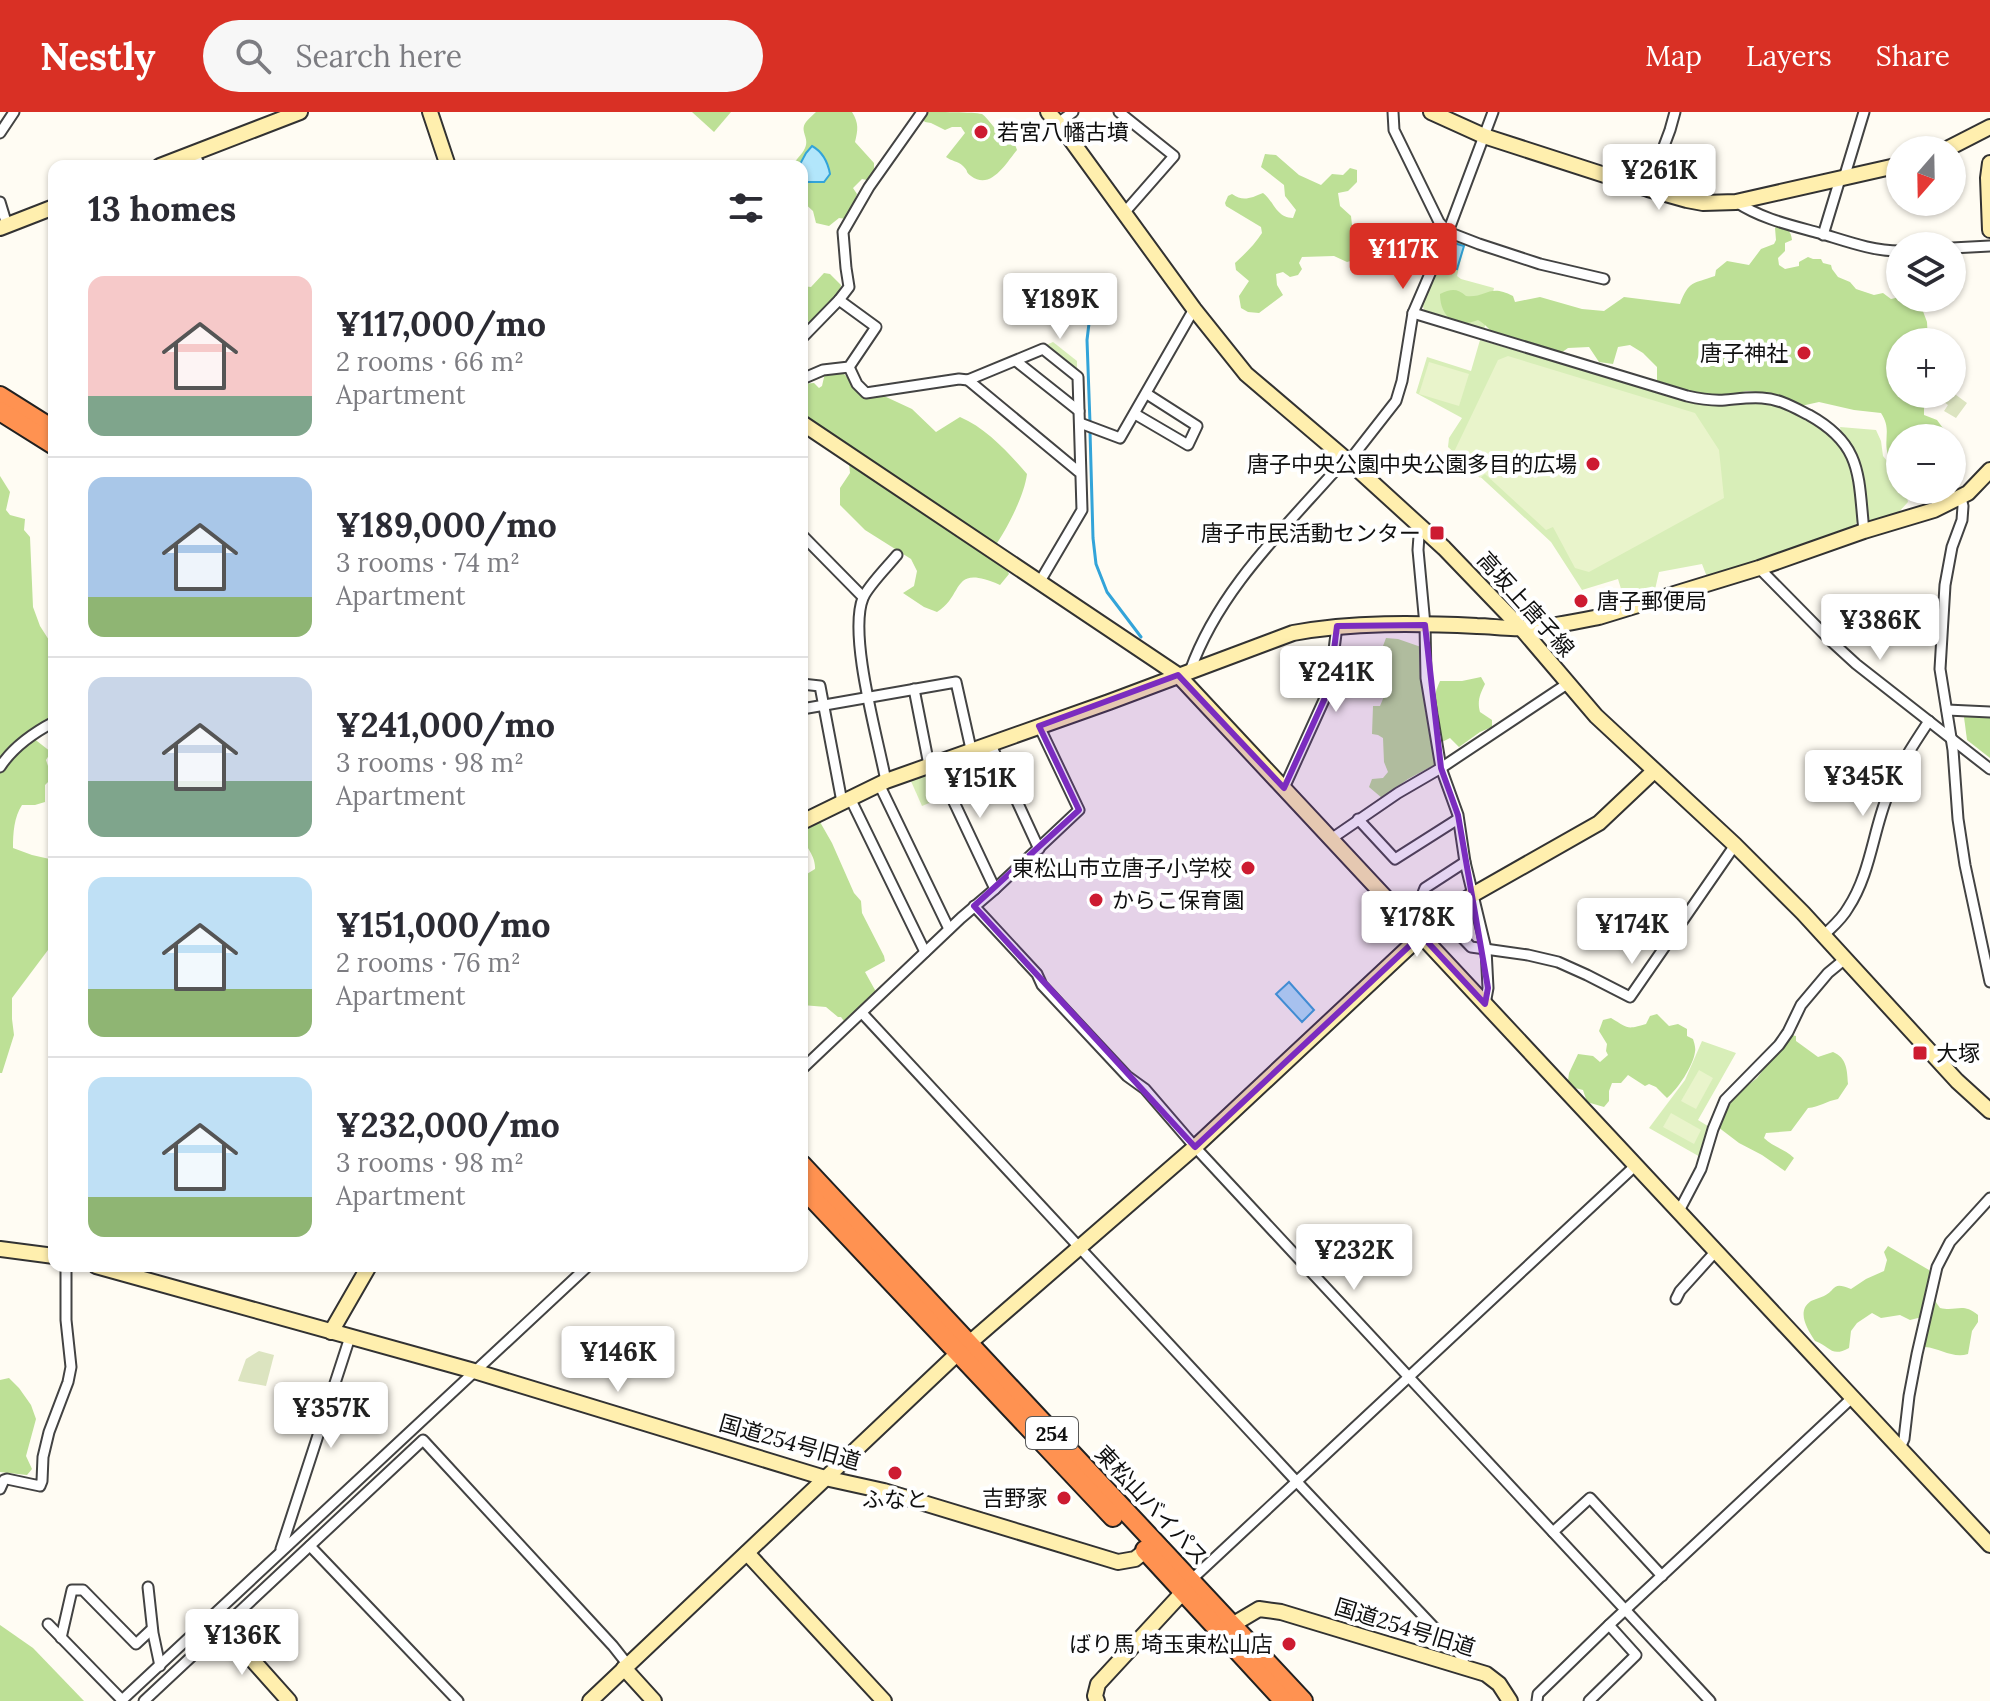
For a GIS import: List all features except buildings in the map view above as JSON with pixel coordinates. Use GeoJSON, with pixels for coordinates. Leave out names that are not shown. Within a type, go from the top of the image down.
{"type":"FeatureCollection","features":[{"type":"Feature","properties":{"kind":"highway"},"geometry":{"type":"LineString","coordinates":[[0,396],[48,429]]}},
{"type":"Feature","properties":{"kind":"highway"},"geometry":{"type":"LineString","coordinates":[[0,411],[48,430]]}},
{"type":"Feature","properties":{"kind":"highway","name":"東松山バイパス"},"geometry":{"type":"LineString","coordinates":[[808,1172],[1145,1551],[1232,1625],[1303,1701]]}},
{"type":"Feature","properties":{"kind":"highway","name":"東松山バイパス"},"geometry":{"type":"LineString","coordinates":[[808,1193],[852,1241],[964,1348],[1186,1587],[1284,1701]]}},
{"type":"Feature","properties":{"kind":"street"},"geometry":{"type":"LineString","coordinates":[[0,133],[14,112]]}},
{"type":"Feature","properties":{"kind":"street"},"geometry":{"type":"LineString","coordinates":[[197,159],[300,112]]}},
{"type":"Feature","properties":{"kind":"street"},"geometry":{"type":"LineString","coordinates":[[430,112],[446,160]]}},
{"type":"Feature","properties":{"kind":"street"},"geometry":{"type":"LineString","coordinates":[[808,332],[849,287],[843,232],[869,187],[921,112]]}},
{"type":"Feature","properties":{"kind":"street"},"geometry":{"type":"LineString","coordinates":[[1053,117],[1073,112]]}},
{"type":"Feature","properties":{"kind":"street"},"geometry":{"type":"LineString","coordinates":[[1119,112],[1174,156],[1124,213]]}},
{"type":"Feature","properties":{"kind":"street"},"geometry":{"type":"LineString","coordinates":[[1393,112],[1394,130],[1439,222],[1448,232],[1540,264],[1604,279]]}},
{"type":"Feature","properties":{"kind":"street"},"geometry":{"type":"LineString","coordinates":[[1431,112],[1484,136],[1648,189],[1703,203],[1736,202],[1886,168]]}},
{"type":"Feature","properties":{"kind":"street"},"geometry":{"type":"LineString","coordinates":[[1184,673],[1242,576],[1341,464],[1353,456],[1396,401],[1413,313],[1448,232],[1493,112]]}},
{"type":"Feature","properties":{"kind":"street"},"geometry":{"type":"LineString","coordinates":[[1648,189],[1675,112]]}},
{"type":"Feature","properties":{"kind":"street"},"geometry":{"type":"LineString","coordinates":[[1823,235],[1864,112]]}},
{"type":"Feature","properties":{"kind":"street","name":"高坂上唐子線"},"geometry":{"type":"LineString","coordinates":[[1053,117],[1194,309],[1246,374],[1347,460],[1470,574],[1596,716],[1735,845],[1957,1081],[1990,1111]]}},
{"type":"Feature","properties":{"kind":"street"},"geometry":{"type":"LineString","coordinates":[[1966,139],[1990,127]]}},
{"type":"Feature","properties":{"kind":"street"},"geometry":{"type":"LineString","coordinates":[[1990,163],[1990,230]]}},
{"type":"Feature","properties":{"kind":"street"},"geometry":{"type":"LineString","coordinates":[[0,202],[3,227],[48,209]]}},
{"type":"Feature","properties":{"kind":"street"},"geometry":{"type":"LineString","coordinates":[[1736,202],[1753,213],[1886,250]]}},
{"type":"Feature","properties":{"kind":"street"},"geometry":{"type":"LineString","coordinates":[[1966,247],[1990,246]]}},
{"type":"Feature","properties":{"kind":"street"},"geometry":{"type":"LineString","coordinates":[[808,376],[823,370],[849,367],[876,327],[839,300]]}},
{"type":"Feature","properties":{"kind":"street"},"geometry":{"type":"LineString","coordinates":[[1080,423],[1120,438],[1194,309]]}},
{"type":"Feature","properties":{"kind":"street"},"geometry":{"type":"LineString","coordinates":[[1413,313],[1687,396],[1723,401],[1764,398],[1787,403],[1827,425],[1846,445],[1857,472],[1864,531]]}},
{"type":"Feature","properties":{"kind":"street"},"geometry":{"type":"LineString","coordinates":[[849,367],[857,384],[866,393],[968,380],[1043,349],[1078,377],[1082,510],[1039,583]]}},
{"type":"Feature","properties":{"kind":"street"},"geometry":{"type":"LineString","coordinates":[[1016,361],[1079,411]]}},
{"type":"Feature","properties":{"kind":"street"},"geometry":{"type":"LineString","coordinates":[[968,380],[1079,472]]}},
{"type":"Feature","properties":{"kind":"street"},"geometry":{"type":"LineString","coordinates":[[1135,414],[1188,445],[1197,426],[1147,394]]}},
{"type":"Feature","properties":{"kind":"street"},"geometry":{"type":"LineString","coordinates":[[808,427],[1039,583],[1184,673],[1331,839],[1990,1545]]}},
{"type":"Feature","properties":{"kind":"street"},"geometry":{"type":"LineString","coordinates":[[1966,494],[1990,470]]}},
{"type":"Feature","properties":{"kind":"street"},"geometry":{"type":"LineString","coordinates":[[808,818],[882,782],[1293,633],[1337,626],[1521,628],[1576,622],[1759,568],[1948,504]]}},
{"type":"Feature","properties":{"kind":"street"},"geometry":{"type":"LineString","coordinates":[[1962,504],[1962,520],[1952,547],[1945,585],[1940,669],[1953,750],[1965,865],[1990,982]]}},
{"type":"Feature","properties":{"kind":"street"},"geometry":{"type":"LineString","coordinates":[[1423,529],[1418,550],[1426,678],[1441,768],[1458,819],[1486,949],[1488,988],[1485,1004]]}},
{"type":"Feature","properties":{"kind":"street"},"geometry":{"type":"LineString","coordinates":[[808,541],[863,597]]}},
{"type":"Feature","properties":{"kind":"street"},"geometry":{"type":"LineString","coordinates":[[897,555],[863,597],[859,631],[864,676],[882,782],[949,929]]}},
{"type":"Feature","properties":{"kind":"street"},"geometry":{"type":"LineString","coordinates":[[1759,568],[1840,649],[1990,769]]}},
{"type":"Feature","properties":{"kind":"street"},"geometry":{"type":"LineString","coordinates":[[1284,788],[1329,689],[1337,626]]}},
{"type":"Feature","properties":{"kind":"street"},"geometry":{"type":"LineString","coordinates":[[808,708],[956,682],[971,749]]}},
{"type":"Feature","properties":{"kind":"street"},"geometry":{"type":"LineString","coordinates":[[1331,839],[1567,684]]}},
{"type":"Feature","properties":{"kind":"street"},"geometry":{"type":"LineString","coordinates":[[808,685],[820,686],[846,800],[925,952]]}},
{"type":"Feature","properties":{"kind":"street"},"geometry":{"type":"LineString","coordinates":[[914,689],[932,765],[995,889]]}},
{"type":"Feature","properties":{"kind":"street"},"geometry":{"type":"LineString","coordinates":[[1947,710],[1990,712]]}},
{"type":"Feature","properties":{"kind":"street"},"geometry":{"type":"LineString","coordinates":[[1823,936],[1849,907],[1897,771],[1929,721]]}},
{"type":"Feature","properties":{"kind":"street"},"geometry":{"type":"LineString","coordinates":[[0,767],[13,750],[48,725]]}},
{"type":"Feature","properties":{"kind":"street"},"geometry":{"type":"LineString","coordinates":[[808,1063],[1079,810],[1039,726]]}},
{"type":"Feature","properties":{"kind":"street"},"geometry":{"type":"LineString","coordinates":[[990,743],[1039,849]]}},
{"type":"Feature","properties":{"kind":"street"},"geometry":{"type":"LineString","coordinates":[[590,1701],[964,1348],[1195,1147],[1441,917],[1474,894],[1599,823],[1654,771]]}},
{"type":"Feature","properties":{"kind":"street"},"geometry":{"type":"LineString","coordinates":[[1358,819],[1395,859],[1458,819]]}},
{"type":"Feature","properties":{"kind":"street"},"geometry":{"type":"LineString","coordinates":[[1465,862],[1425,888],[1423,893],[1441,917],[1471,947],[1558,962],[1630,997],[1735,845]]}},
{"type":"Feature","properties":{"kind":"street"},"geometry":{"type":"LineString","coordinates":[[974,906],[1037,974],[1042,985],[1127,1076],[1145,1089],[1195,1147],[1710,1701]]}},
{"type":"Feature","properties":{"kind":"street"},"geometry":{"type":"LineString","coordinates":[[1679,1211],[1701,1169],[1725,1100],[1779,1045],[1801,1005],[1828,973],[1845,959]]}},
{"type":"Feature","properties":{"kind":"street"},"geometry":{"type":"LineString","coordinates":[[862,1013],[1460,1655],[1467,1669]]}},
{"type":"Feature","properties":{"kind":"street"},"geometry":{"type":"LineString","coordinates":[[1097,1701],[1098,1684],[1186,1587],[1636,1165]]}},
{"type":"Feature","properties":{"kind":"street"},"geometry":{"type":"LineString","coordinates":[[1900,1448],[1937,1267],[1950,1242],[1990,1198]]}},
{"type":"Feature","properties":{"kind":"street"},"geometry":{"type":"LineString","coordinates":[[0,1249],[48,1255]]}},
{"type":"Feature","properties":{"kind":"street"},"geometry":{"type":"LineString","coordinates":[[1676,1299],[1716,1251]]}},
{"type":"Feature","properties":{"kind":"street"},"geometry":{"type":"LineString","coordinates":[[0,1489],[7,1479],[40,1486],[42,1481],[43,1457],[49,1432],[71,1367],[66,1320],[66,1272]]}},
{"type":"Feature","properties":{"kind":"street","name":"国道254号旧道"},"geometry":{"type":"LineString","coordinates":[[117,1272],[474,1371],[825,1478],[884,1491],[1118,1562],[1135,1559],[1145,1551]]}},
{"type":"Feature","properties":{"kind":"street"},"geometry":{"type":"LineString","coordinates":[[331,1332],[366,1272]]}},
{"type":"Feature","properties":{"kind":"street"},"geometry":{"type":"LineString","coordinates":[[48,1624],[121,1700],[581,1272]]}},
{"type":"Feature","properties":{"kind":"street"},"geometry":{"type":"LineString","coordinates":[[280,1552],[350,1337]]}},
{"type":"Feature","properties":{"kind":"street"},"geometry":{"type":"LineString","coordinates":[[1537,1701],[1538,1694],[1609,1625],[1853,1397]]}},
{"type":"Feature","properties":{"kind":"street"},"geometry":{"type":"LineString","coordinates":[[144,1701],[423,1440],[613,1646],[654,1701]]}},
{"type":"Feature","properties":{"kind":"street"},"geometry":{"type":"LineString","coordinates":[[1553,1532],[1590,1498],[1662,1576]]}},
{"type":"Feature","properties":{"kind":"street"},"geometry":{"type":"LineString","coordinates":[[310,1546],[458,1701]]}},
{"type":"Feature","properties":{"kind":"street"},"geometry":{"type":"LineString","coordinates":[[747,1553],[884,1701]]}},
{"type":"Feature","properties":{"kind":"street"},"geometry":{"type":"LineString","coordinates":[[148,1587],[160,1666]]}},
{"type":"Feature","properties":{"kind":"street"},"geometry":{"type":"LineString","coordinates":[[61,1638],[72,1590],[83,1590],[136,1644],[152,1629]]}},
{"type":"Feature","properties":{"kind":"street","name":"国道254号旧道"},"geometry":{"type":"LineString","coordinates":[[1232,1625],[1259,1609],[1281,1612],[1493,1678],[1510,1701]]}},
{"type":"Feature","properties":{"kind":"street"},"geometry":{"type":"LineString","coordinates":[[213,1615],[289,1701]]}},
{"type":"Feature","properties":{"kind":"street"},"geometry":{"type":"LineString","coordinates":[[1589,1701],[1636,1655],[1609,1625]]}},
{"type":"Feature","properties":{"kind":"highlighted area"},"geometry":{"type":"Polygon","coordinates":[[[1425,625],[1441,768],[1458,815],[1488,988],[1485,1004],[1421,935],[1195,1147],[974,906],[1079,810],[1039,726],[1178,675],[1284,788],[1329,689],[1337,626],[1425,625]]]}},
{"type":"Feature","properties":{"kind":"green space"},"geometry":{"type":"Polygon","coordinates":[[[692,112],[731,112],[714,132],[692,112]]]}},
{"type":"Feature","properties":{"kind":"green space"},"geometry":{"type":"Polygon","coordinates":[[[816,112],[852,112],[857,127],[855,142],[874,163],[874,171],[867,180],[862,179],[853,188],[857,194],[847,219],[839,218],[829,226],[816,223],[813,211],[808,206],[808,160],[797,160],[806,144],[804,125],[816,112]]]}},
{"type":"Feature","properties":{"kind":"green space"},"geometry":{"type":"Polygon","coordinates":[[[924,112],[982,114],[1012,141],[1017,150],[997,174],[978,180],[961,164],[946,157],[965,133],[961,127],[945,130],[925,122],[921,118],[924,112]]]}},
{"type":"Feature","properties":{"kind":"green space"},"geometry":{"type":"Polygon","coordinates":[[[1265,154],[1276,155],[1299,175],[1321,185],[1332,174],[1343,175],[1350,168],[1357,170],[1357,182],[1348,191],[1338,193],[1340,206],[1351,216],[1350,235],[1355,249],[1354,260],[1347,262],[1334,256],[1302,257],[1299,263],[1302,269],[1298,275],[1276,274],[1277,285],[1283,295],[1259,313],[1241,308],[1239,296],[1249,281],[1236,270],[1235,263],[1262,233],[1261,227],[1225,203],[1232,194],[1243,199],[1263,193],[1279,212],[1293,218],[1296,210],[1285,196],[1284,185],[1261,167],[1265,154]]]}},
{"type":"Feature","properties":{"kind":"green space"},"geometry":{"type":"Polygon","coordinates":[[[1778,225],[1788,230],[1792,240],[1785,243],[1785,251],[1778,258],[1779,265],[1785,269],[1799,266],[1799,262],[1808,257],[1821,259],[1823,263],[1831,265],[1838,277],[1850,282],[1856,289],[1886,295],[1886,312],[1923,312],[1927,328],[1886,328],[1886,408],[1924,408],[1924,415],[1940,424],[1886,424],[1881,413],[1819,402],[1801,406],[1772,393],[1746,391],[1716,399],[1681,391],[1657,381],[1657,367],[1630,345],[1618,347],[1613,364],[1599,362],[1589,347],[1568,348],[1561,353],[1505,339],[1478,320],[1456,322],[1446,315],[1441,302],[1440,294],[1454,290],[1466,296],[1498,291],[1513,296],[1515,302],[1540,297],[1582,309],[1604,311],[1624,297],[1680,304],[1689,287],[1715,276],[1716,270],[1727,261],[1749,265],[1761,249],[1774,244],[1778,225]]]}},
{"type":"Feature","properties":{"kind":"green space"},"geometry":{"type":"Polygon","coordinates":[[[1450,238],[1465,243],[1457,276],[1494,288],[1484,330],[1425,312],[1422,304],[1450,238]]]}},
{"type":"Feature","properties":{"kind":"green space"},"geometry":{"type":"Polygon","coordinates":[[[824,273],[830,274],[841,285],[840,292],[809,322],[808,287],[824,273]]]}},
{"type":"Feature","properties":{"kind":"green space"},"geometry":{"type":"Polygon","coordinates":[[[1480,340],[1702,405],[1761,402],[1779,406],[1815,422],[1834,435],[1852,463],[1856,484],[1857,521],[1854,528],[1707,577],[1702,564],[1659,572],[1654,594],[1625,602],[1618,579],[1582,590],[1551,542],[1448,447],[1449,438],[1462,418],[1416,393],[1427,357],[1471,371],[1480,340]]]}},
{"type":"Feature","properties":{"kind":"green space"},"geometry":{"type":"Polygon","coordinates":[[[1053,342],[1077,361],[1077,373],[1044,346],[1053,342]]]}},
{"type":"Feature","properties":{"kind":"green space","name":"唐子中央公園中央公園多目的広場"},"geometry":{"type":"Polygon","coordinates":[[[1508,356],[1695,413],[1719,450],[1724,498],[1589,572],[1575,568],[1553,527],[1546,530],[1485,474],[1480,478],[1454,452],[1498,360],[1508,356]]]}},
{"type":"Feature","properties":{"kind":"green space"},"geometry":{"type":"Polygon","coordinates":[[[1429,362],[1469,374],[1459,406],[1419,394],[1429,362]]]}},
{"type":"Feature","properties":{"kind":"green space"},"geometry":{"type":"Polygon","coordinates":[[[825,373],[843,373],[854,384],[859,395],[866,398],[884,396],[912,409],[936,432],[960,417],[979,427],[1012,457],[1027,474],[1012,517],[988,556],[1005,566],[1009,574],[1000,585],[984,579],[965,579],[937,612],[903,593],[914,586],[917,571],[911,559],[865,530],[840,505],[840,488],[850,473],[847,443],[808,418],[808,384],[814,383],[819,388],[825,373]]]}},
{"type":"Feature","properties":{"kind":"green space"},"geometry":{"type":"Polygon","coordinates":[[[1946,408],[1963,408],[1956,418],[1944,411],[1946,408]]]}},
{"type":"Feature","properties":{"kind":"green space"},"geometry":{"type":"Polygon","coordinates":[[[1840,427],[1876,430],[1886,460],[1886,504],[1906,504],[1897,514],[1869,523],[1865,521],[1861,471],[1852,448],[1840,427]]]}},
{"type":"Feature","properties":{"kind":"green space"},"geometry":{"type":"Polygon","coordinates":[[[0,476],[10,492],[6,510],[10,515],[25,519],[24,530],[30,537],[33,607],[48,639],[48,721],[28,734],[48,750],[45,802],[22,805],[14,825],[13,848],[48,859],[48,950],[12,998],[14,1035],[0,1073],[0,476]]]}},
{"type":"Feature","properties":{"kind":"green space"},"geometry":{"type":"Polygon","coordinates":[[[1386,638],[1421,647],[1425,712],[1428,717],[1439,717],[1435,699],[1440,681],[1481,677],[1485,684],[1480,698],[1480,712],[1492,720],[1492,727],[1459,747],[1450,738],[1434,746],[1436,764],[1382,798],[1369,787],[1372,779],[1383,778],[1388,772],[1384,762],[1383,738],[1372,734],[1373,706],[1380,706],[1390,676],[1383,646],[1386,638]]]}},
{"type":"Feature","properties":{"kind":"green space"},"geometry":{"type":"Polygon","coordinates":[[[1966,714],[1990,715],[1990,758],[1967,740],[1966,714]]]}},
{"type":"Feature","properties":{"kind":"green space"},"geometry":{"type":"Polygon","coordinates":[[[934,771],[946,796],[922,806],[910,779],[934,771]]]}},
{"type":"Feature","properties":{"kind":"green space"},"geometry":{"type":"Polygon","coordinates":[[[820,822],[854,893],[861,901],[862,913],[884,956],[885,961],[865,972],[875,995],[848,1021],[826,1007],[808,1006],[808,873],[815,869],[808,848],[808,829],[820,822]]]}},
{"type":"Feature","properties":{"kind":"green space"},"geometry":{"type":"Polygon","coordinates":[[[1657,1014],[1669,1026],[1678,1024],[1687,1029],[1687,1036],[1693,1039],[1695,1050],[1691,1064],[1676,1089],[1667,1098],[1656,1087],[1645,1086],[1628,1075],[1621,1083],[1612,1083],[1609,1101],[1604,1107],[1587,1102],[1583,1090],[1575,1088],[1568,1081],[1569,1073],[1578,1054],[1593,1056],[1600,1062],[1608,1055],[1607,1044],[1599,1031],[1603,1020],[1611,1018],[1624,1026],[1634,1027],[1646,1024],[1650,1016],[1657,1014]]]}},
{"type":"Feature","properties":{"kind":"green space"},"geometry":{"type":"Polygon","coordinates":[[[1790,1035],[1796,1036],[1796,1041],[1818,1057],[1833,1052],[1838,1055],[1845,1065],[1848,1084],[1838,1099],[1808,1108],[1791,1131],[1766,1133],[1764,1138],[1794,1158],[1785,1171],[1718,1127],[1726,1103],[1757,1078],[1790,1035]]]}},
{"type":"Feature","properties":{"kind":"green space"},"geometry":{"type":"Polygon","coordinates":[[[1702,1041],[1736,1053],[1698,1120],[1711,1128],[1702,1158],[1649,1128],[1685,1080],[1702,1041]]]}},
{"type":"Feature","properties":{"kind":"green space"},"geometry":{"type":"Polygon","coordinates":[[[1699,1070],[1713,1078],[1696,1109],[1681,1101],[1699,1070]]]}},
{"type":"Feature","properties":{"kind":"green space"},"geometry":{"type":"Polygon","coordinates":[[[1671,1113],[1701,1130],[1694,1144],[1663,1127],[1671,1113]]]}},
{"type":"Feature","properties":{"kind":"green space"},"geometry":{"type":"Polygon","coordinates":[[[1888,1246],[1929,1270],[1932,1293],[1940,1308],[1963,1308],[1978,1315],[1968,1354],[1957,1355],[1925,1347],[1922,1317],[1910,1320],[1900,1315],[1881,1318],[1872,1313],[1857,1323],[1851,1331],[1849,1348],[1843,1351],[1834,1351],[1815,1341],[1804,1320],[1807,1305],[1838,1286],[1851,1289],[1884,1271],[1887,1260],[1884,1252],[1888,1246]]]}},
{"type":"Feature","properties":{"kind":"green space"},"geometry":{"type":"Polygon","coordinates":[[[259,1351],[274,1355],[266,1386],[238,1381],[246,1359],[259,1351]]]}},
{"type":"Feature","properties":{"kind":"green space"},"geometry":{"type":"Polygon","coordinates":[[[9,1378],[31,1405],[36,1419],[26,1456],[32,1469],[27,1475],[0,1472],[0,1380],[9,1378]]]}},
{"type":"Feature","properties":{"kind":"green space"},"geometry":{"type":"Polygon","coordinates":[[[0,1625],[33,1648],[84,1701],[0,1701],[0,1625]]]}},
{"type":"Feature","properties":{"kind":"water"},"geometry":{"type":"Polygon","coordinates":[[[812,146],[822,155],[830,174],[824,182],[808,182],[808,160],[802,160],[812,146]]]}},
{"type":"Feature","properties":{"kind":"water"},"geometry":{"type":"Polygon","coordinates":[[[1450,242],[1464,246],[1457,269],[1439,266],[1450,242]]]}},
{"type":"Feature","properties":{"kind":"water"},"geometry":{"type":"Polygon","coordinates":[[[1289,982],[1314,1010],[1302,1022],[1276,994],[1289,982]]]}},
{"type":"Feature","properties":{"kind":"waterway"},"geometry":{"type":"LineString","coordinates":[[1090,315],[1087,340],[1090,423]]}},
{"type":"Feature","properties":{"kind":"waterway"},"geometry":{"type":"LineString","coordinates":[[1090,431],[1096,564],[1107,592],[1141,637]]}},
{"type":"Feature","properties":{"kind":"place","name":"若宮八幡古墳"},"geometry":{"type":"Point","coordinates":[981,132]}},
{"type":"Feature","properties":{"kind":"place","name":"唐子神社"},"geometry":{"type":"Point","coordinates":[1804,353]}},
{"type":"Feature","properties":{"kind":"place","name":"唐子中央公園中央公園多目的広場"},"geometry":{"type":"Point","coordinates":[1593,464]}},
{"type":"Feature","properties":{"kind":"place","name":"唐子市民活動センター"},"geometry":{"type":"Point","coordinates":[1437,533]}},
{"type":"Feature","properties":{"kind":"place","name":"唐子郵便局"},"geometry":{"type":"Point","coordinates":[1581,601]}},
{"type":"Feature","properties":{"kind":"place","name":"東松山市立唐子小学校"},"geometry":{"type":"Point","coordinates":[1248,868]}},
{"type":"Feature","properties":{"kind":"place","name":"からこ保育園"},"geometry":{"type":"Point","coordinates":[1096,900]}},
{"type":"Feature","properties":{"kind":"place","name":"大塚"},"geometry":{"type":"Point","coordinates":[1920,1053]}},
{"type":"Feature","properties":{"kind":"place","name":"ふなと"},"geometry":{"type":"Point","coordinates":[895,1473]}},
{"type":"Feature","properties":{"kind":"place","name":"吉野家"},"geometry":{"type":"Point","coordinates":[1064,1498]}},
{"type":"Feature","properties":{"kind":"place","name":"ばり馬 埼玉東松山店"},"geometry":{"type":"Point","coordinates":[1289,1644]}}]}
